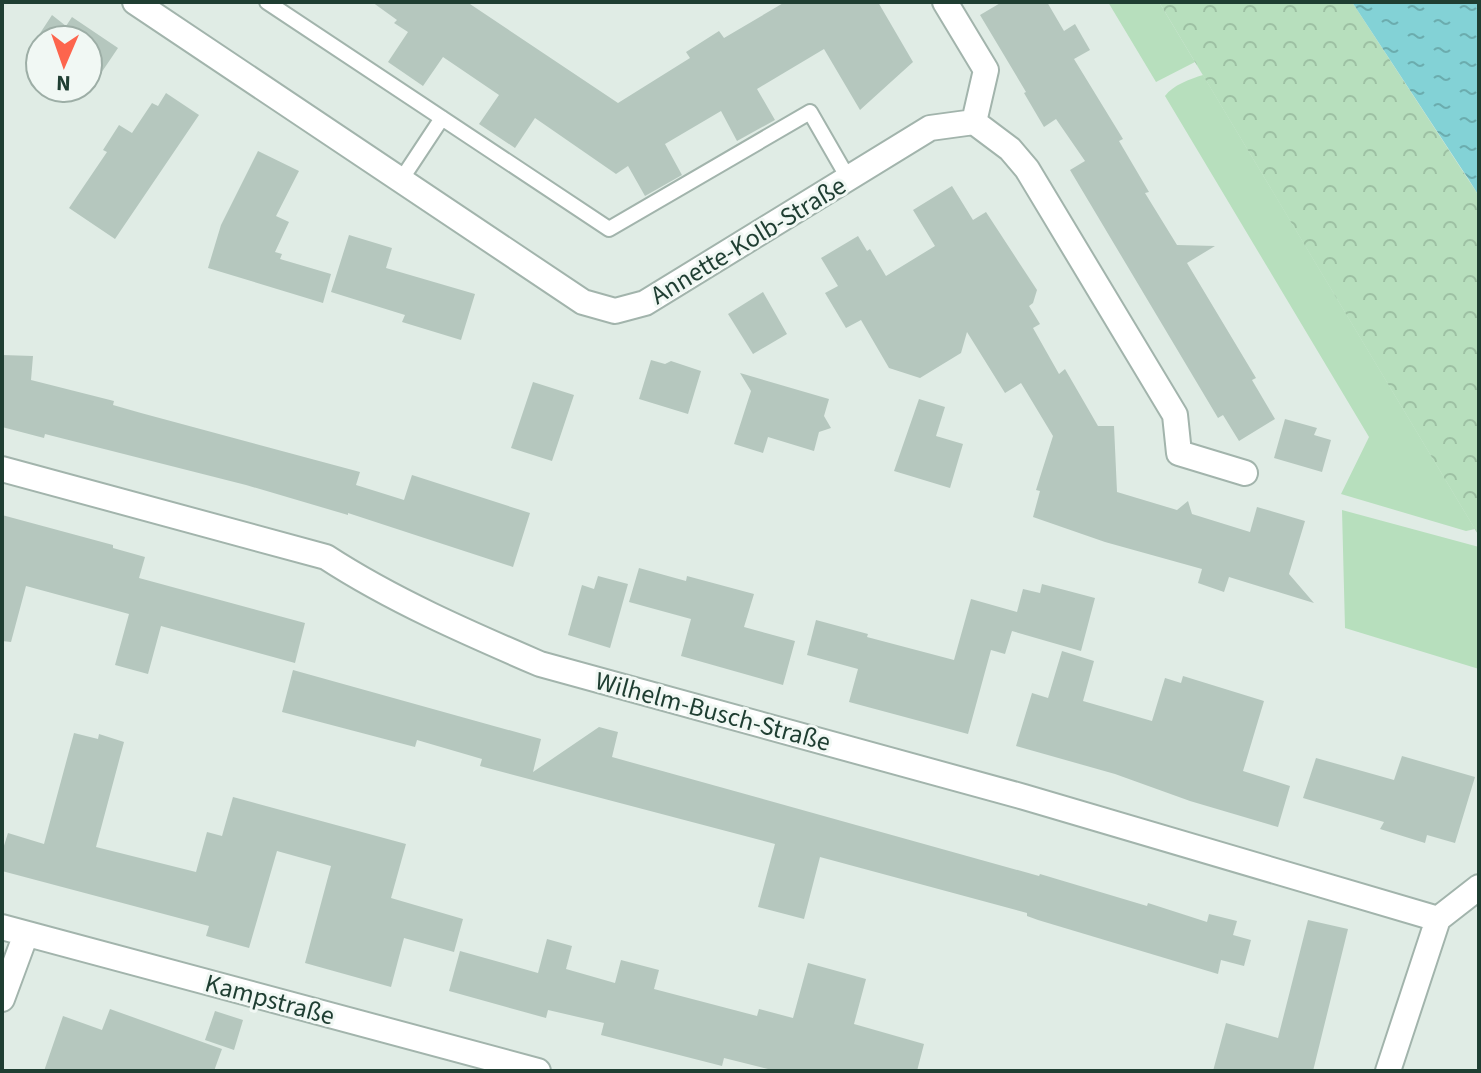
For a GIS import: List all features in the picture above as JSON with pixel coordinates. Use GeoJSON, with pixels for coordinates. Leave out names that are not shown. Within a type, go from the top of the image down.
{"type":"FeatureCollection","features":[{"type":"Feature","properties":{"kind":"street"},"geometry":{"type":"LineString","coordinates":[[945,2],[986,70],[974,122],[1010,149],[1031,176],[1175,415],[1179,453],[1245,473]]}},
{"type":"Feature","properties":{"kind":"street","name":"Annette-Kolb-Straße"},"geometry":{"type":"LineString","coordinates":[[137,3],[583,302],[615,311],[645,303],[930,128],[974,122]]}},
{"type":"Feature","properties":{"kind":"street","name":"Wilhelm-Busch-Straße"},"geometry":{"type":"LineString","coordinates":[[2,469],[326,557],[351,573],[495,645],[540,664],[1033,800],[1438,919]]}},
{"type":"Feature","properties":{"kind":"street"},"geometry":{"type":"LineString","coordinates":[[1388,1071],[1438,919],[1479,887]]}},
{"type":"Feature","properties":{"kind":"street","name":"Kampstraße"},"geometry":{"type":"LineString","coordinates":[[2,927],[538,1071]]}},
{"type":"Feature","properties":{"kind":"street"},"geometry":{"type":"LineString","coordinates":[[2,999],[26,934]]}},
{"type":"Feature","properties":{"kind":"lane"},"geometry":{"type":"LineString","coordinates":[[267,2],[609,229],[810,112],[848,178]]}},
{"type":"Feature","properties":{"kind":"lane"},"geometry":{"type":"LineString","coordinates":[[401,180],[442,118]]}},
{"type":"Feature","properties":{"kind":"green space"},"geometry":{"type":"Polygon","coordinates":[[[1108,2],[1159,2],[1195,62],[1156,82],[1108,2]]]}},
{"type":"Feature","properties":{"kind":"green space"},"geometry":{"type":"Polygon","coordinates":[[[1159,2],[1352,2],[1479,196],[1479,536],[1159,2]]]}},
{"type":"Feature","properties":{"kind":"green space"},"geometry":{"type":"Polygon","coordinates":[[[1203,75],[1475,529],[1466,531],[1341,494],[1369,437],[1165,96],[1177,86],[1203,75]]]}},
{"type":"Feature","properties":{"kind":"green space"},"geometry":{"type":"Polygon","coordinates":[[[1342,510],[1479,547],[1479,669],[1345,628],[1342,510]]]}},
{"type":"Feature","properties":{"kind":"water"},"geometry":{"type":"Polygon","coordinates":[[[1352,2],[1479,2],[1479,196],[1469,180],[1352,2]]]}},
{"type":"Feature","properties":{"kind":"building"},"geometry":{"type":"Polygon","coordinates":[[[372,2],[467,2],[618,103],[690,58],[686,52],[719,31],[724,38],[785,2],[878,2],[913,62],[860,110],[824,49],[757,89],[775,120],[737,141],[721,111],[665,144],[682,175],[645,196],[628,166],[616,174],[535,118],[515,148],[479,124],[499,95],[443,57],[423,86],[388,62],[408,32],[372,2]]]}},
{"type":"Feature","properties":{"kind":"building"},"geometry":{"type":"Polygon","coordinates":[[[1002,2],[1047,2],[1064,31],[1075,24],[1090,50],[1074,59],[1123,139],[1119,141],[1149,192],[1145,193],[1177,245],[1215,246],[1187,263],[1256,378],[1252,380],[1275,419],[1239,441],[1223,415],[1218,418],[1070,170],[1085,161],[1056,119],[1044,127],[980,15],[1002,2]]]}},
{"type":"Feature","properties":{"kind":"building"},"geometry":{"type":"Polygon","coordinates":[[[52,15],[63,24],[46,24],[52,15]]]}},
{"type":"Feature","properties":{"kind":"building"},"geometry":{"type":"Polygon","coordinates":[[[72,17],[82,24],[67,24],[72,17]]]}},
{"type":"Feature","properties":{"kind":"building"},"geometry":{"type":"Polygon","coordinates":[[[104,39],[118,48],[104,69],[104,39]]]}},
{"type":"Feature","properties":{"kind":"building"},"geometry":{"type":"Polygon","coordinates":[[[166,93],[199,115],[115,239],[69,208],[107,152],[103,150],[119,125],[132,133],[152,103],[158,106],[166,93]]]}},
{"type":"Feature","properties":{"kind":"building"},"geometry":{"type":"Polygon","coordinates":[[[258,151],[299,171],[276,216],[289,222],[275,252],[282,254],[280,259],[331,274],[323,303],[208,268],[221,225],[258,151]]]}},
{"type":"Feature","properties":{"kind":"building"},"geometry":{"type":"Polygon","coordinates":[[[952,186],[973,220],[986,212],[1037,290],[1029,306],[1040,324],[1033,328],[1059,374],[1065,369],[1098,426],[1114,426],[1117,492],[1177,510],[1188,501],[1192,514],[1250,532],[1257,507],[1305,521],[1289,574],[1314,603],[1229,577],[1224,592],[1198,583],[1202,569],[1105,542],[1033,517],[1040,491],[1036,490],[1053,436],[1021,383],[1005,393],[967,332],[961,353],[920,378],[889,368],[861,320],[846,328],[825,293],[838,286],[821,258],[858,236],[886,276],[935,246],[913,210],[952,186]]]}},
{"type":"Feature","properties":{"kind":"building"},"geometry":{"type":"Polygon","coordinates":[[[349,235],[392,248],[386,268],[475,294],[461,340],[402,322],[405,315],[331,292],[349,235]]]}},
{"type":"Feature","properties":{"kind":"building"},"geometry":{"type":"Polygon","coordinates":[[[763,292],[787,334],[753,354],[728,314],[763,292]]]}},
{"type":"Feature","properties":{"kind":"building"},"geometry":{"type":"Polygon","coordinates":[[[2,355],[33,356],[31,380],[360,472],[356,485],[404,500],[412,475],[530,513],[513,567],[348,513],[246,485],[45,434],[44,438],[2,427],[2,355]]]}},
{"type":"Feature","properties":{"kind":"building"},"geometry":{"type":"Polygon","coordinates":[[[651,360],[665,364],[671,361],[701,371],[688,414],[639,399],[651,360]]]}},
{"type":"Feature","properties":{"kind":"building"},"geometry":{"type":"Polygon","coordinates":[[[740,373],[829,399],[824,416],[831,428],[819,432],[814,451],[768,437],[763,453],[734,444],[751,391],[740,373]]]}},
{"type":"Feature","properties":{"kind":"building"},"geometry":{"type":"Polygon","coordinates":[[[533,382],[574,395],[552,461],[511,448],[533,382]]]}},
{"type":"Feature","properties":{"kind":"building"},"geometry":{"type":"Polygon","coordinates":[[[919,399],[945,407],[936,436],[963,444],[950,488],[894,471],[919,399]]]}},
{"type":"Feature","properties":{"kind":"building"},"geometry":{"type":"Polygon","coordinates":[[[1285,419],[1317,428],[1314,435],[1331,440],[1322,472],[1274,458],[1285,419]]]}},
{"type":"Feature","properties":{"kind":"building"},"geometry":{"type":"Polygon","coordinates":[[[2,515],[113,545],[113,548],[145,557],[139,578],[305,623],[295,663],[161,626],[148,674],[115,665],[129,614],[26,586],[11,642],[2,641],[2,515]]]}},
{"type":"Feature","properties":{"kind":"building"},"geometry":{"type":"Polygon","coordinates":[[[639,568],[686,581],[687,576],[754,594],[744,627],[795,641],[783,685],[681,656],[691,619],[629,602],[639,568]]]}},
{"type":"Feature","properties":{"kind":"building"},"geometry":{"type":"Polygon","coordinates":[[[598,576],[628,584],[610,648],[568,635],[582,585],[594,589],[598,576]]]}},
{"type":"Feature","properties":{"kind":"building"},"geometry":{"type":"Polygon","coordinates":[[[1042,584],[1095,598],[1081,651],[1012,631],[1005,654],[991,650],[968,734],[849,702],[858,669],[807,655],[816,620],[954,660],[971,599],[1017,612],[1023,589],[1040,593],[1042,584]]]}},
{"type":"Feature","properties":{"kind":"building"},"geometry":{"type":"Polygon","coordinates":[[[1062,651],[1094,661],[1083,701],[1152,721],[1165,678],[1181,683],[1183,676],[1264,701],[1243,771],[1290,786],[1278,827],[1190,801],[1115,774],[1016,746],[1032,693],[1048,698],[1062,651]]]}},
{"type":"Feature","properties":{"kind":"building"},"geometry":{"type":"Polygon","coordinates":[[[293,670],[541,739],[533,772],[599,727],[618,732],[612,757],[1147,906],[1148,903],[1207,922],[1209,914],[1237,921],[1233,935],[1251,940],[1244,966],[1221,960],[1218,974],[1038,920],[1027,916],[1027,913],[820,857],[804,919],[758,907],[775,844],[480,766],[482,759],[417,740],[415,747],[282,712],[293,670]]]}},
{"type":"Feature","properties":{"kind":"building"},"geometry":{"type":"Polygon","coordinates":[[[74,733],[98,739],[99,734],[124,742],[96,847],[196,872],[207,832],[222,836],[233,797],[406,844],[391,898],[463,919],[454,952],[404,938],[391,987],[305,963],[331,866],[277,851],[249,948],[206,936],[209,926],[2,871],[2,852],[8,833],[44,844],[74,733]]]}},
{"type":"Feature","properties":{"kind":"building"},"geometry":{"type":"Polygon","coordinates":[[[1402,756],[1475,777],[1455,843],[1427,835],[1425,843],[1380,829],[1384,822],[1303,798],[1316,758],[1394,780],[1402,756]]]}},
{"type":"Feature","properties":{"kind":"building"},"geometry":{"type":"Polygon","coordinates":[[[1308,920],[1348,929],[1313,1071],[1213,1071],[1226,1023],[1278,1038],[1308,920]]]}},
{"type":"Feature","properties":{"kind":"building"},"geometry":{"type":"Polygon","coordinates":[[[547,939],[572,946],[566,969],[615,983],[621,960],[659,970],[654,989],[757,1016],[759,1009],[793,1018],[808,963],[866,979],[854,1024],[924,1044],[917,1071],[776,1071],[724,1058],[722,1066],[601,1035],[604,1023],[548,1010],[546,1018],[449,991],[460,951],[538,973],[547,939]]]}},
{"type":"Feature","properties":{"kind":"building"},"geometry":{"type":"Polygon","coordinates":[[[110,1009],[222,1049],[214,1071],[44,1071],[63,1016],[102,1030],[110,1009]]]}},
{"type":"Feature","properties":{"kind":"building"},"geometry":{"type":"Polygon","coordinates":[[[215,1011],[243,1020],[234,1050],[205,1040],[215,1011]]]}}]}
